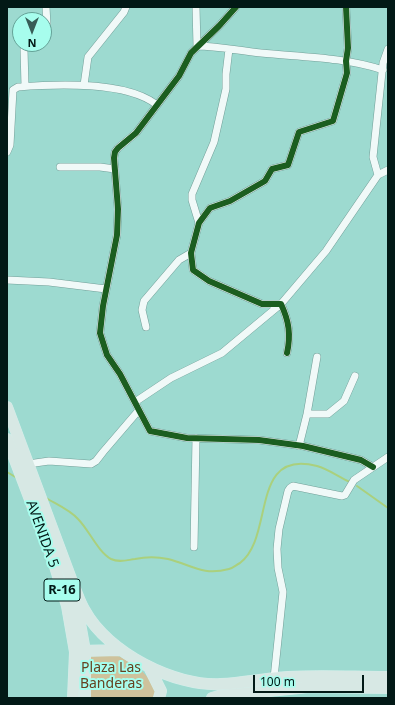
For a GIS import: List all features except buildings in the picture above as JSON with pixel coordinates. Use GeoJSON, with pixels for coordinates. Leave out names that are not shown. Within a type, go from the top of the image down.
{"type":"FeatureCollection","features":[{"type":"Feature","properties":{"kind":"main road","name":"AVENIDA 5"},"geometry":{"type":"LineString","coordinates":[[7,406],[73,584],[85,698]]}},
{"type":"Feature","properties":{"kind":"main road","name":"AVENIDA 5"},"geometry":{"type":"LineString","coordinates":[[7,439],[53,560],[80,651],[73,698]]}},
{"type":"Feature","properties":{"kind":"main road"},"geometry":{"type":"LineString","coordinates":[[73,584],[85,612],[99,630],[120,650],[149,667],[173,677],[194,683],[220,684],[287,677],[388,677]]}},
{"type":"Feature","properties":{"kind":"main road"},"geometry":{"type":"LineString","coordinates":[[80,651],[120,650]]}},
{"type":"Feature","properties":{"kind":"main road"},"geometry":{"type":"LineString","coordinates":[[149,667],[161,690],[159,698]]}},
{"type":"Feature","properties":{"kind":"main road"},"geometry":{"type":"LineString","coordinates":[[212,698],[309,687],[388,688]]}},
{"type":"Feature","properties":{"kind":"street"},"geometry":{"type":"LineString","coordinates":[[84,85],[88,57],[124,12],[126,7]]}},
{"type":"Feature","properties":{"kind":"street"},"geometry":{"type":"LineString","coordinates":[[196,7],[197,46]]}},
{"type":"Feature","properties":{"kind":"street"},"geometry":{"type":"LineString","coordinates":[[236,7],[191,53],[179,76],[136,133],[115,152],[118,210],[117,235],[103,306],[100,333],[107,355],[120,374],[150,431],[187,438],[259,440],[299,446],[361,460],[373,467]]}},
{"type":"Feature","properties":{"kind":"street"},"geometry":{"type":"LineString","coordinates":[[281,304],[262,304],[209,281],[193,270],[191,253],[199,223],[210,208],[230,201],[265,180],[272,169],[288,165],[299,132],[333,121],[347,73],[346,60],[348,48],[346,7]]}},
{"type":"Feature","properties":{"kind":"street"},"geometry":{"type":"LineString","coordinates":[[197,46],[216,46],[257,53],[346,60],[383,70]]}},
{"type":"Feature","properties":{"kind":"street"},"geometry":{"type":"LineString","coordinates":[[199,223],[192,200],[192,194],[214,142],[226,89],[229,49]]}},
{"type":"Feature","properties":{"kind":"street"},"geometry":{"type":"LineString","coordinates":[[378,176],[373,157],[383,70],[388,49]]}},
{"type":"Feature","properties":{"kind":"street"},"geometry":{"type":"LineString","coordinates":[[24,52],[25,86]]}},
{"type":"Feature","properties":{"kind":"street"},"geometry":{"type":"LineString","coordinates":[[7,152],[10,145],[13,90],[18,87],[84,85],[126,91],[149,99],[157,105]]}},
{"type":"Feature","properties":{"kind":"street"},"geometry":{"type":"LineString","coordinates":[[60,167],[100,167],[115,169]]}},
{"type":"Feature","properties":{"kind":"street"},"geometry":{"type":"LineString","coordinates":[[135,402],[171,378],[222,353],[281,304],[326,251],[378,176],[388,170]]}},
{"type":"Feature","properties":{"kind":"street"},"geometry":{"type":"LineString","coordinates":[[146,327],[142,310],[144,301],[179,260],[191,253]]}},
{"type":"Feature","properties":{"kind":"street"},"geometry":{"type":"LineString","coordinates":[[7,280],[49,282],[106,290]]}},
{"type":"Feature","properties":{"kind":"street"},"geometry":{"type":"LineString","coordinates":[[281,304],[286,316],[290,340],[287,353]]}},
{"type":"Feature","properties":{"kind":"street"},"geometry":{"type":"LineString","coordinates":[[299,446],[307,414],[317,357]]}},
{"type":"Feature","properties":{"kind":"street"},"geometry":{"type":"LineString","coordinates":[[307,414],[328,414],[344,401],[355,376]]}},
{"type":"Feature","properties":{"kind":"street"},"geometry":{"type":"LineString","coordinates":[[28,464],[50,461],[91,464],[96,461],[140,410]]}},
{"type":"Feature","properties":{"kind":"street"},"geometry":{"type":"LineString","coordinates":[[194,547],[196,438]]}},
{"type":"Feature","properties":{"kind":"street"},"geometry":{"type":"LineString","coordinates":[[274,678],[283,592],[278,568],[277,549],[279,529],[288,491],[293,486],[342,496],[354,480],[388,457]]}},
{"type":"Feature","properties":{"kind":"green space","name":"Plaza Las Banderas"},"geometry":{"type":"Polygon","coordinates":[[[90,654],[111,654],[130,662],[143,672],[149,679],[153,685],[155,698],[90,698],[90,654]]]}},
{"type":"Feature","properties":{"kind":"waterway"},"geometry":{"type":"LineString","coordinates":[[46,498],[75,516],[106,556],[111,559],[120,561],[143,558],[160,558],[176,561],[197,569],[220,571],[230,569],[240,563],[251,551],[266,498],[272,482],[281,470],[296,464],[317,466],[350,482]]}},
{"type":"Feature","properties":{"kind":"waterway"},"geometry":{"type":"LineString","coordinates":[[7,472],[17,478]]}},
{"type":"Feature","properties":{"kind":"waterway"},"geometry":{"type":"LineString","coordinates":[[357,486],[388,508]]}},
{"type":"Feature","properties":{"kind":"cycle path"},"geometry":{"type":"LineString","coordinates":[[236,7],[191,53],[179,76],[136,133],[115,152],[114,158],[118,209],[117,235],[103,306],[100,333],[107,355],[120,374],[150,431],[187,438],[259,440],[303,446],[361,460],[373,467]]}},
{"type":"Feature","properties":{"kind":"cycle path"},"geometry":{"type":"LineString","coordinates":[[287,353],[289,340],[288,328],[286,316],[281,304],[262,304],[209,281],[193,270],[191,253],[199,223],[210,208],[230,201],[265,181],[272,169],[288,165],[299,132],[333,121],[347,73],[346,61],[348,48],[346,7]]}}]}
